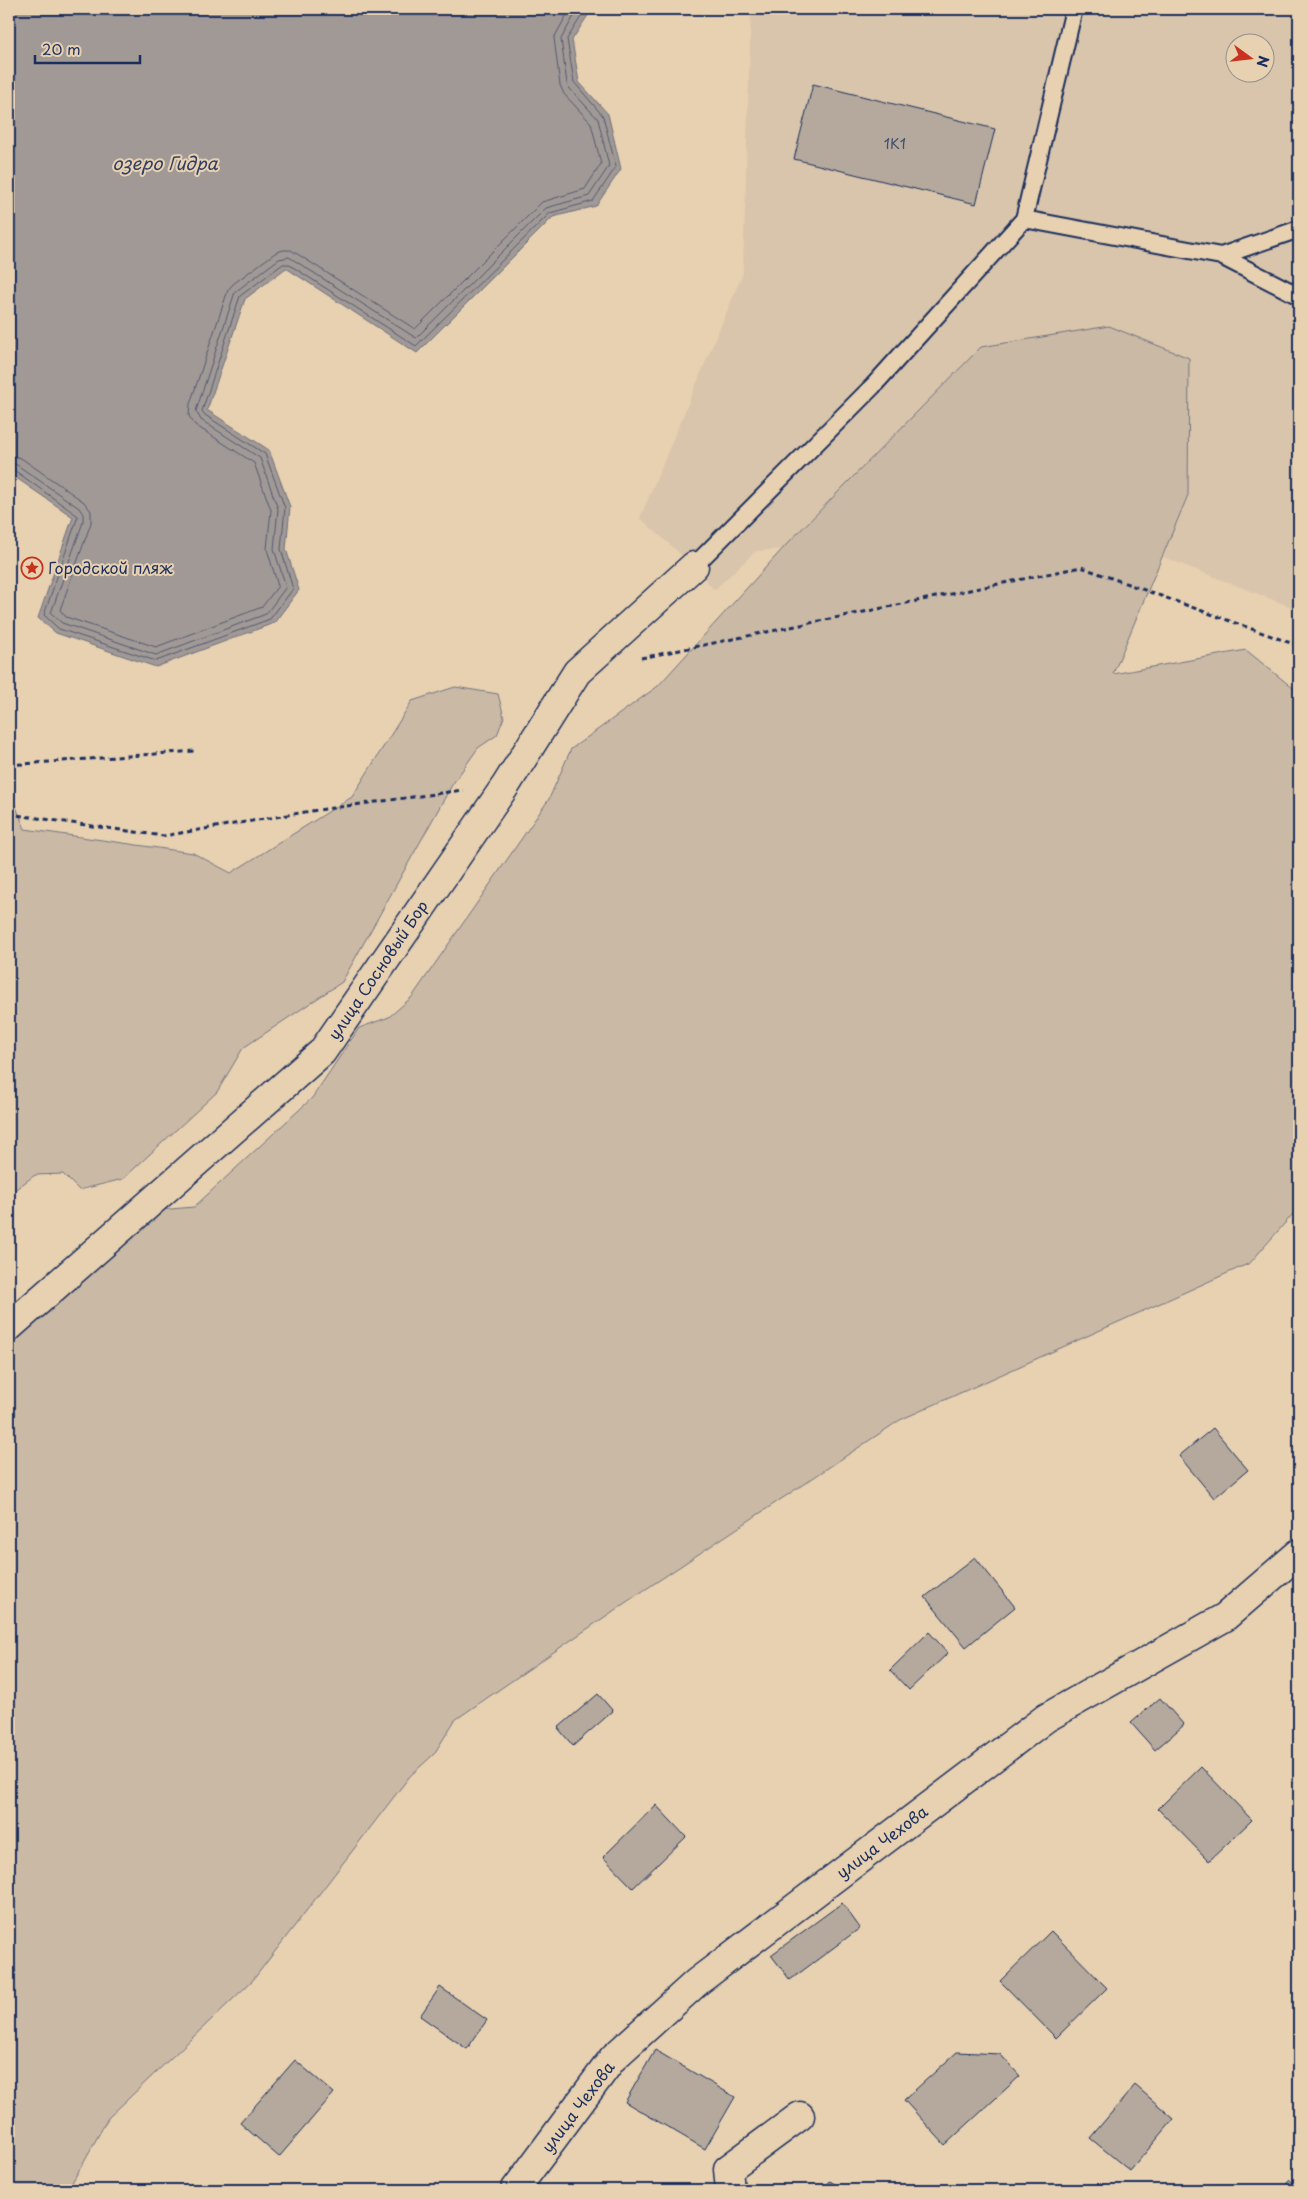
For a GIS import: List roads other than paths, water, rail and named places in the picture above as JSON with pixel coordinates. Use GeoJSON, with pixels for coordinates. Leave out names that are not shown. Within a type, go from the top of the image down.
{"type":"FeatureCollection","features":[{"type":"Feature","properties":{"kind":"street","name":"улица Сосновый Бор"},"geometry":{"type":"LineString","coordinates":[[9,1327],[322,1052],[506,784],[577,672],[694,566]]}},
{"type":"Feature","properties":{"kind":"street","name":"улица Чехова"},"geometry":{"type":"LineString","coordinates":[[515,2190],[614,2058],[697,1982],[1046,1718],[1225,1617],[1299,1553]]}},
{"type":"Feature","properties":{"kind":"street"},"geometry":{"type":"LineString","coordinates":[[730,2190],[728,2169],[800,2116]]}},
{"type":"Feature","properties":{"kind":"lane"},"geometry":{"type":"LineString","coordinates":[[694,566],[873,386],[1024,219],[1074,9]]}},
{"type":"Feature","properties":{"kind":"lane"},"geometry":{"type":"LineString","coordinates":[[1024,219],[1222,256],[1299,296]]}},
{"type":"Feature","properties":{"kind":"lane"},"geometry":{"type":"LineString","coordinates":[[1222,256],[1299,229]]}},
{"type":"Feature","properties":{"kind":"water","name":"озеро Гидра"},"geometry":{"type":"Polygon","coordinates":[[[9,9],[592,9],[572,40],[579,82],[608,114],[621,169],[596,206],[553,217],[417,353],[286,268],[245,299],[207,410],[269,450],[290,507],[286,549],[299,590],[274,623],[156,667],[56,633],[38,618],[73,517],[9,473],[9,9]]]}},
{"type":"Feature","properties":{"kind":"place","name":"Городской пляж"},"geometry":{"type":"Point","coordinates":[32,568]}}]}
